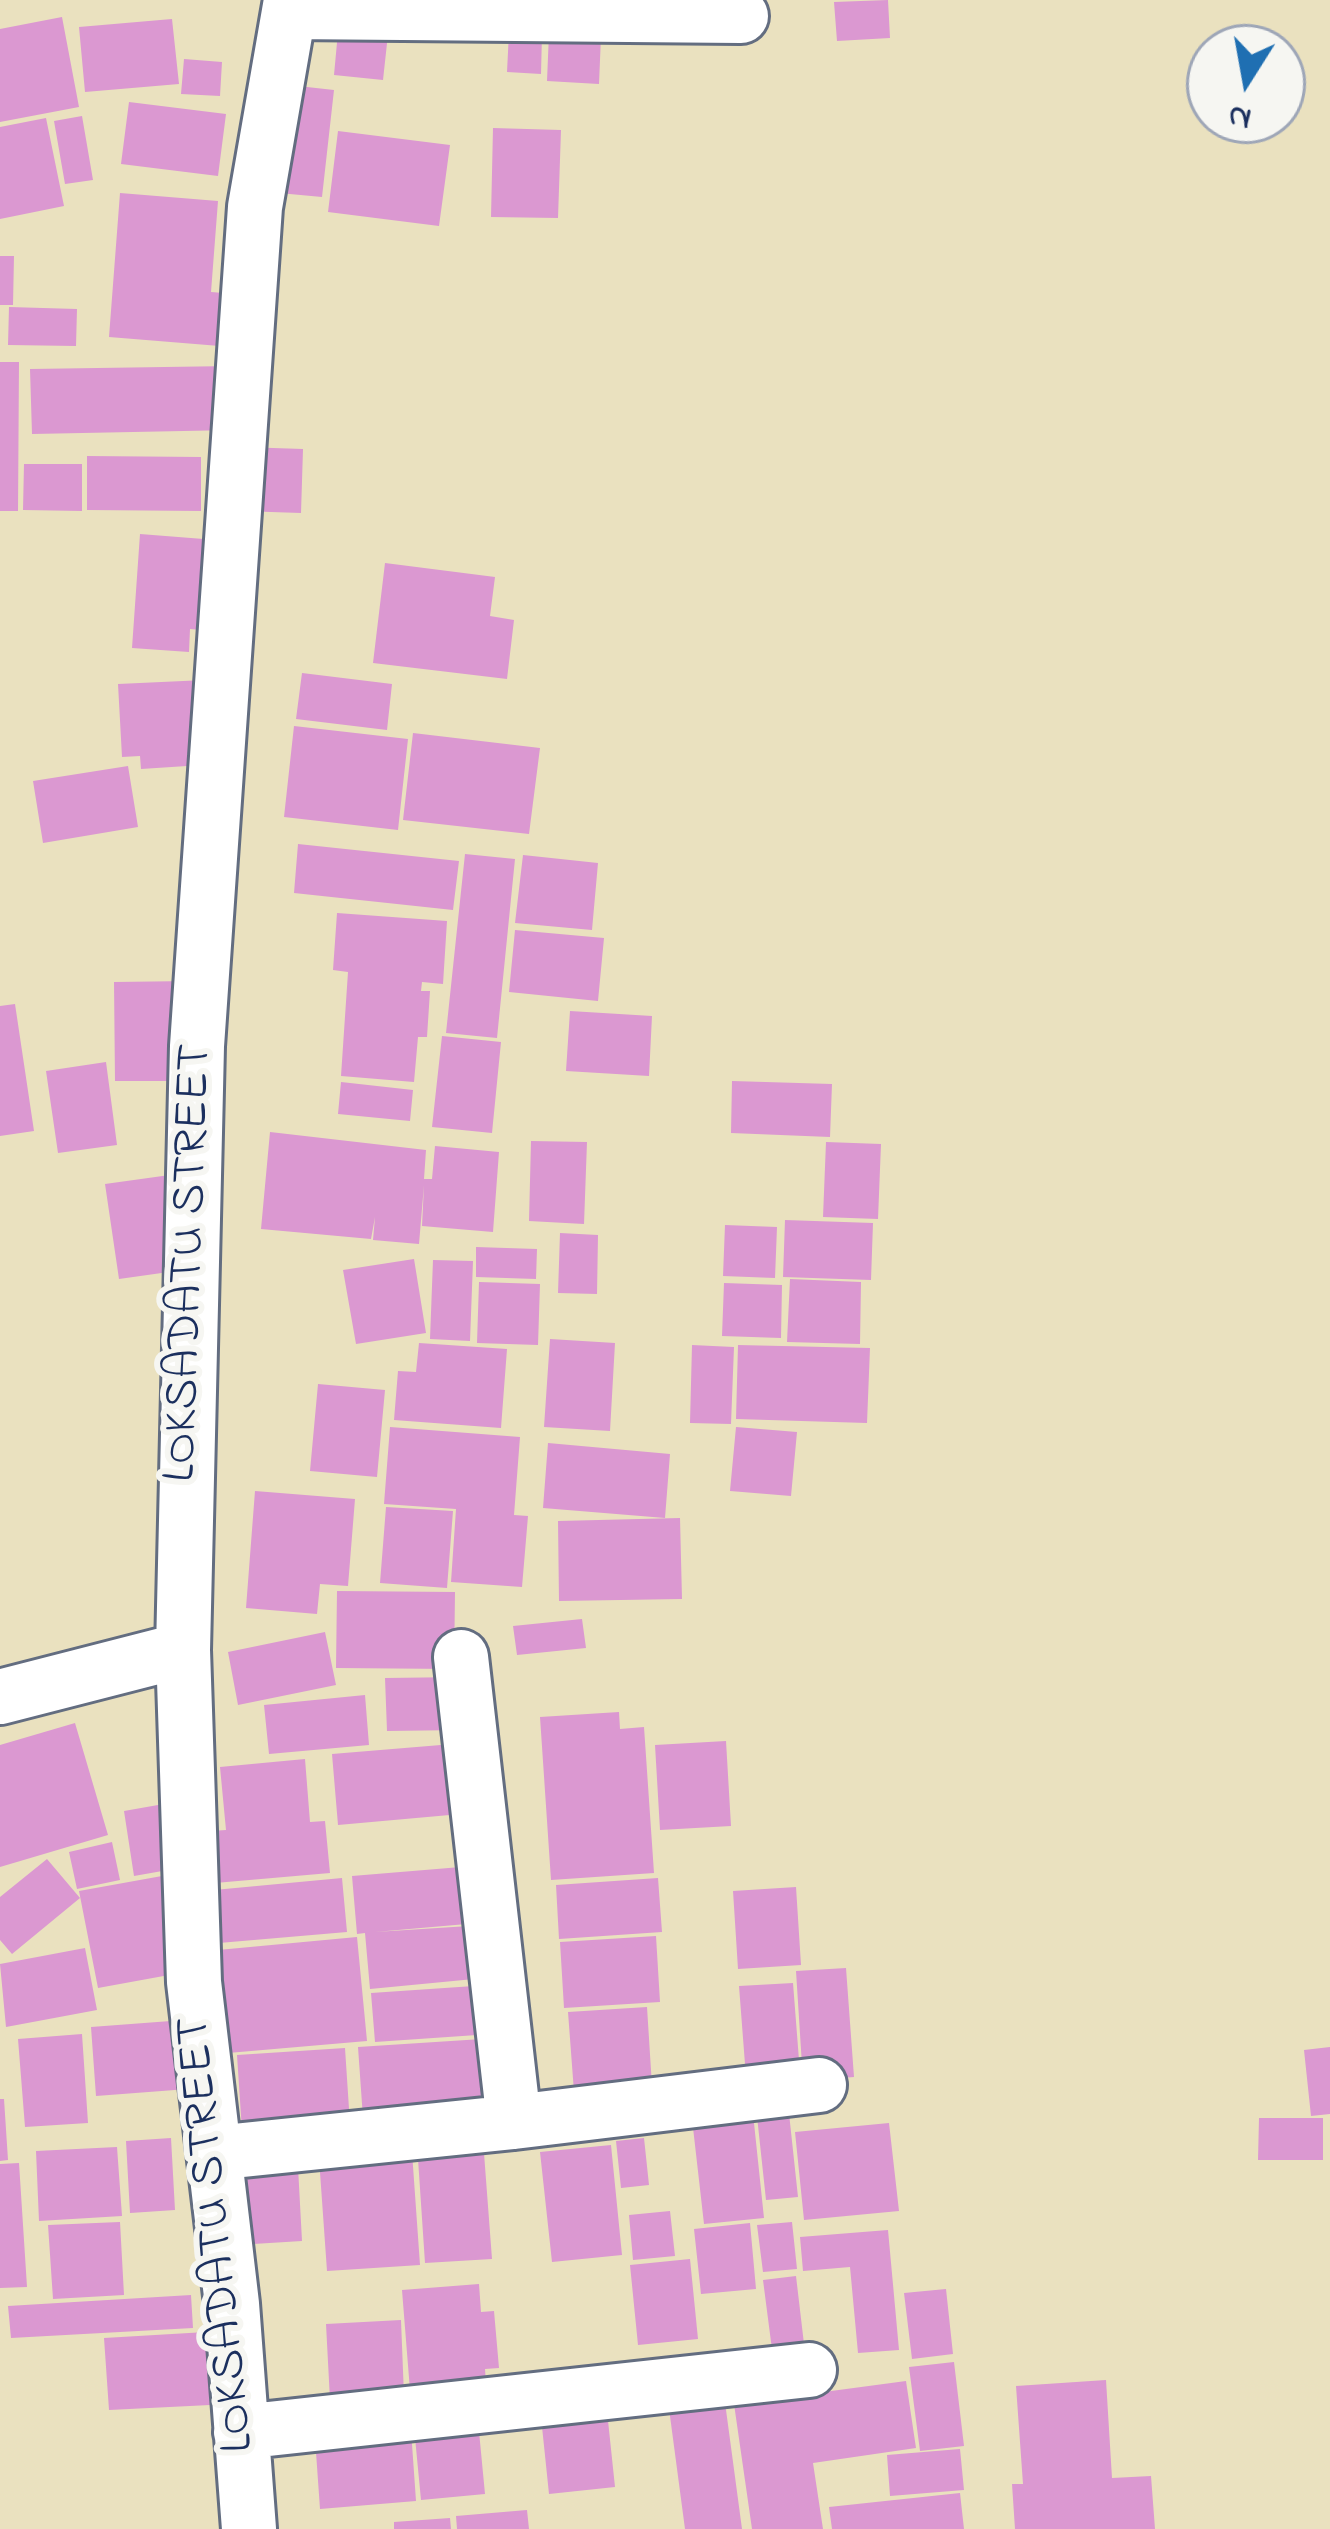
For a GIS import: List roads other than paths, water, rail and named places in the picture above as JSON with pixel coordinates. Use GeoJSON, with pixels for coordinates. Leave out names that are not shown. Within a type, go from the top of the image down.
{"type":"FeatureCollection","features":[{"type":"Feature","properties":{"kind":"street"},"geometry":{"type":"LineString","coordinates":[[290,6],[741,16]]}},
{"type":"Feature","properties":{"kind":"street","name":"LOKSADATU STREET"},"geometry":{"type":"LineString","coordinates":[[249,2529],[232,2304],[194,1982],[183,1650],[199,1022],[255,207],[290,6]]}},
{"type":"Feature","properties":{"kind":"street"},"geometry":{"type":"LineString","coordinates":[[0,1697],[183,1650]]}},
{"type":"Feature","properties":{"kind":"street"},"geometry":{"type":"LineString","coordinates":[[461,1657],[514,2122]]}},
{"type":"Feature","properties":{"kind":"street"},"geometry":{"type":"LineString","coordinates":[[214,2153],[819,2085]]}},
{"type":"Feature","properties":{"kind":"street"},"geometry":{"type":"LineString","coordinates":[[241,2432],[809,2370]]}}]}
